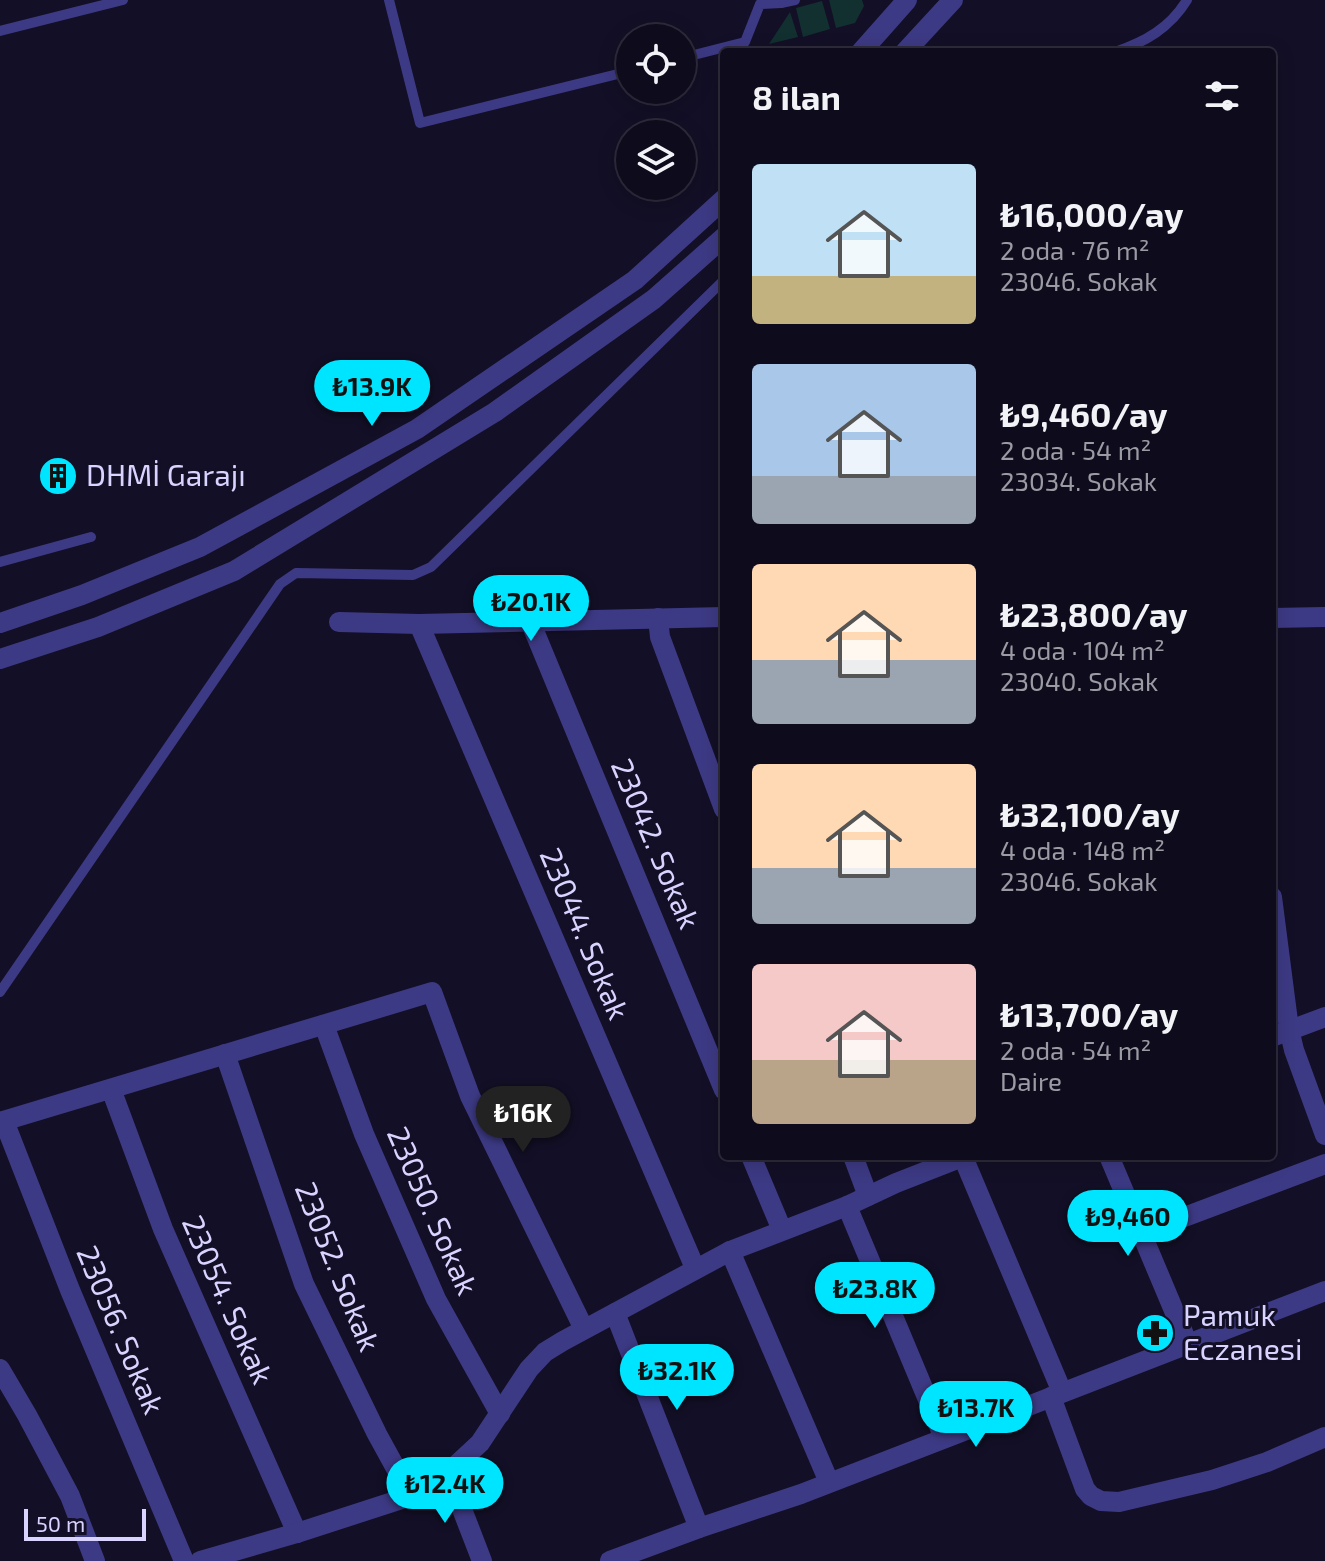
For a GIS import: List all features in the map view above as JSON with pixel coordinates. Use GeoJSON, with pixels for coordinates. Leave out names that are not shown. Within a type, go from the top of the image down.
{"type":"FeatureCollection","features":[{"type":"Feature","properties":{"kind":"street"},"geometry":{"type":"LineString","coordinates":[[865,48],[907,0]]}},
{"type":"Feature","properties":{"kind":"street"},"geometry":{"type":"LineString","coordinates":[[909,48],[953,0]]}},
{"type":"Feature","properties":{"kind":"street"},"geometry":{"type":"LineString","coordinates":[[0,623],[82,595],[200,547],[417,429],[635,280],[720,203]]}},
{"type":"Feature","properties":{"kind":"street"},"geometry":{"type":"LineString","coordinates":[[0,659],[98,627],[234,571],[495,412],[654,299],[720,241]]}},
{"type":"Feature","properties":{"kind":"street"},"geometry":{"type":"LineString","coordinates":[[339,622],[419,624],[720,617]]}},
{"type":"Feature","properties":{"kind":"street"},"geometry":{"type":"LineString","coordinates":[[1276,618],[1325,617]]}},
{"type":"Feature","properties":{"kind":"street"},"geometry":{"type":"LineString","coordinates":[[658,618],[660,637],[720,798]]}},
{"type":"Feature","properties":{"kind":"street","name":"23042. Sokak"},"geometry":{"type":"LineString","coordinates":[[530,621],[720,1080]]}},
{"type":"Feature","properties":{"kind":"street","name":"23044. Sokak"},"geometry":{"type":"LineString","coordinates":[[419,624],[695,1268]]}},
{"type":"Feature","properties":{"kind":"street"},"geometry":{"type":"LineString","coordinates":[[1276,958],[1281,1034],[1294,1050],[1325,1135]]}},
{"type":"Feature","properties":{"kind":"street"},"geometry":{"type":"LineString","coordinates":[[2,1122],[432,992],[470,1096],[584,1329]]}},
{"type":"Feature","properties":{"kind":"street"},"geometry":{"type":"LineString","coordinates":[[1281,1034],[1325,1017]]}},
{"type":"Feature","properties":{"kind":"street","name":"23050. Sokak"},"geometry":{"type":"LineString","coordinates":[[324,1025],[364,1134],[436,1299],[500,1414]]}},
{"type":"Feature","properties":{"kind":"street","name":"23052. Sokak"},"geometry":{"type":"LineString","coordinates":[[225,1054],[304,1284],[377,1434],[411,1496]]}},
{"type":"Feature","properties":{"kind":"street","name":"23054. Sokak"},"geometry":{"type":"LineString","coordinates":[[111,1089],[163,1229],[297,1533]]}},
{"type":"Feature","properties":{"kind":"street","name":"23056. Sokak"},"geometry":{"type":"LineString","coordinates":[[2,1122],[184,1561]]}},
{"type":"Feature","properties":{"kind":"street"},"geometry":{"type":"LineString","coordinates":[[753,1160],[782,1230]]}},
{"type":"Feature","properties":{"kind":"street"},"geometry":{"type":"LineString","coordinates":[[854,1160],[868,1196]]}},
{"type":"Feature","properties":{"kind":"street"},"geometry":{"type":"LineString","coordinates":[[200,1561],[411,1496],[439,1481],[480,1443],[529,1369],[545,1352],[730,1251],[954,1160]]}},
{"type":"Feature","properties":{"kind":"street"},"geometry":{"type":"LineString","coordinates":[[966,1160],[1056,1394],[1085,1489],[1091,1496],[1101,1501],[1119,1502],[1212,1480],[1267,1462],[1325,1437]]}},
{"type":"Feature","properties":{"kind":"street"},"geometry":{"type":"LineString","coordinates":[[1111,1160],[1188,1344]]}},
{"type":"Feature","properties":{"kind":"street"},"geometry":{"type":"LineString","coordinates":[[1142,1233],[1325,1164]]}},
{"type":"Feature","properties":{"kind":"street"},"geometry":{"type":"LineString","coordinates":[[847,1206],[944,1438]]}},
{"type":"Feature","properties":{"kind":"street"},"geometry":{"type":"LineString","coordinates":[[730,1251],[829,1482]]}},
{"type":"Feature","properties":{"kind":"street"},"geometry":{"type":"LineString","coordinates":[[610,1561],[801,1494],[1325,1291]]}},
{"type":"Feature","properties":{"kind":"street"},"geometry":{"type":"LineString","coordinates":[[615,1313],[699,1528]]}},
{"type":"Feature","properties":{"kind":"street"},"geometry":{"type":"LineString","coordinates":[[0,1369],[70,1496],[95,1561]]}},
{"type":"Feature","properties":{"kind":"street"},"geometry":{"type":"LineString","coordinates":[[448,1473],[482,1561]]}},
{"type":"Feature","properties":{"kind":"lane"},"geometry":{"type":"LineString","coordinates":[[0,31],[123,0]]}},
{"type":"Feature","properties":{"kind":"lane"},"geometry":{"type":"LineString","coordinates":[[389,0],[420,123],[616,74]]}},
{"type":"Feature","properties":{"kind":"lane"},"geometry":{"type":"LineString","coordinates":[[721,48],[745,42],[760,4],[795,0]]}},
{"type":"Feature","properties":{"kind":"lane"},"geometry":{"type":"LineString","coordinates":[[1126,48],[1143,42],[1178,15],[1187,0]]}},
{"type":"Feature","properties":{"kind":"lane"},"geometry":{"type":"LineString","coordinates":[[696,54],[720,48]]}},
{"type":"Feature","properties":{"kind":"lane"},"geometry":{"type":"LineString","coordinates":[[0,992],[280,584],[296,573],[413,575],[431,567],[720,284]]}},
{"type":"Feature","properties":{"kind":"lane"},"geometry":{"type":"LineString","coordinates":[[0,562],[91,537]]}},
{"type":"Feature","properties":{"kind":"green space"},"geometry":{"type":"Polygon","coordinates":[[[829,0],[862,0],[864,6],[855,23],[836,28],[829,0]]]}},
{"type":"Feature","properties":{"kind":"green space"},"geometry":{"type":"Polygon","coordinates":[[[822,1],[830,29],[803,37],[796,8],[822,1]]]}},
{"type":"Feature","properties":{"kind":"green space"},"geometry":{"type":"Polygon","coordinates":[[[790,12],[798,37],[769,44],[790,12]]]}},
{"type":"Feature","properties":{"kind":"place","name":"DHMİ Garajı"},"geometry":{"type":"Point","coordinates":[58,476]}},
{"type":"Feature","properties":{"kind":"place","name":"Pamuk Eczanesi"},"geometry":{"type":"Point","coordinates":[1155,1333]}}]}
